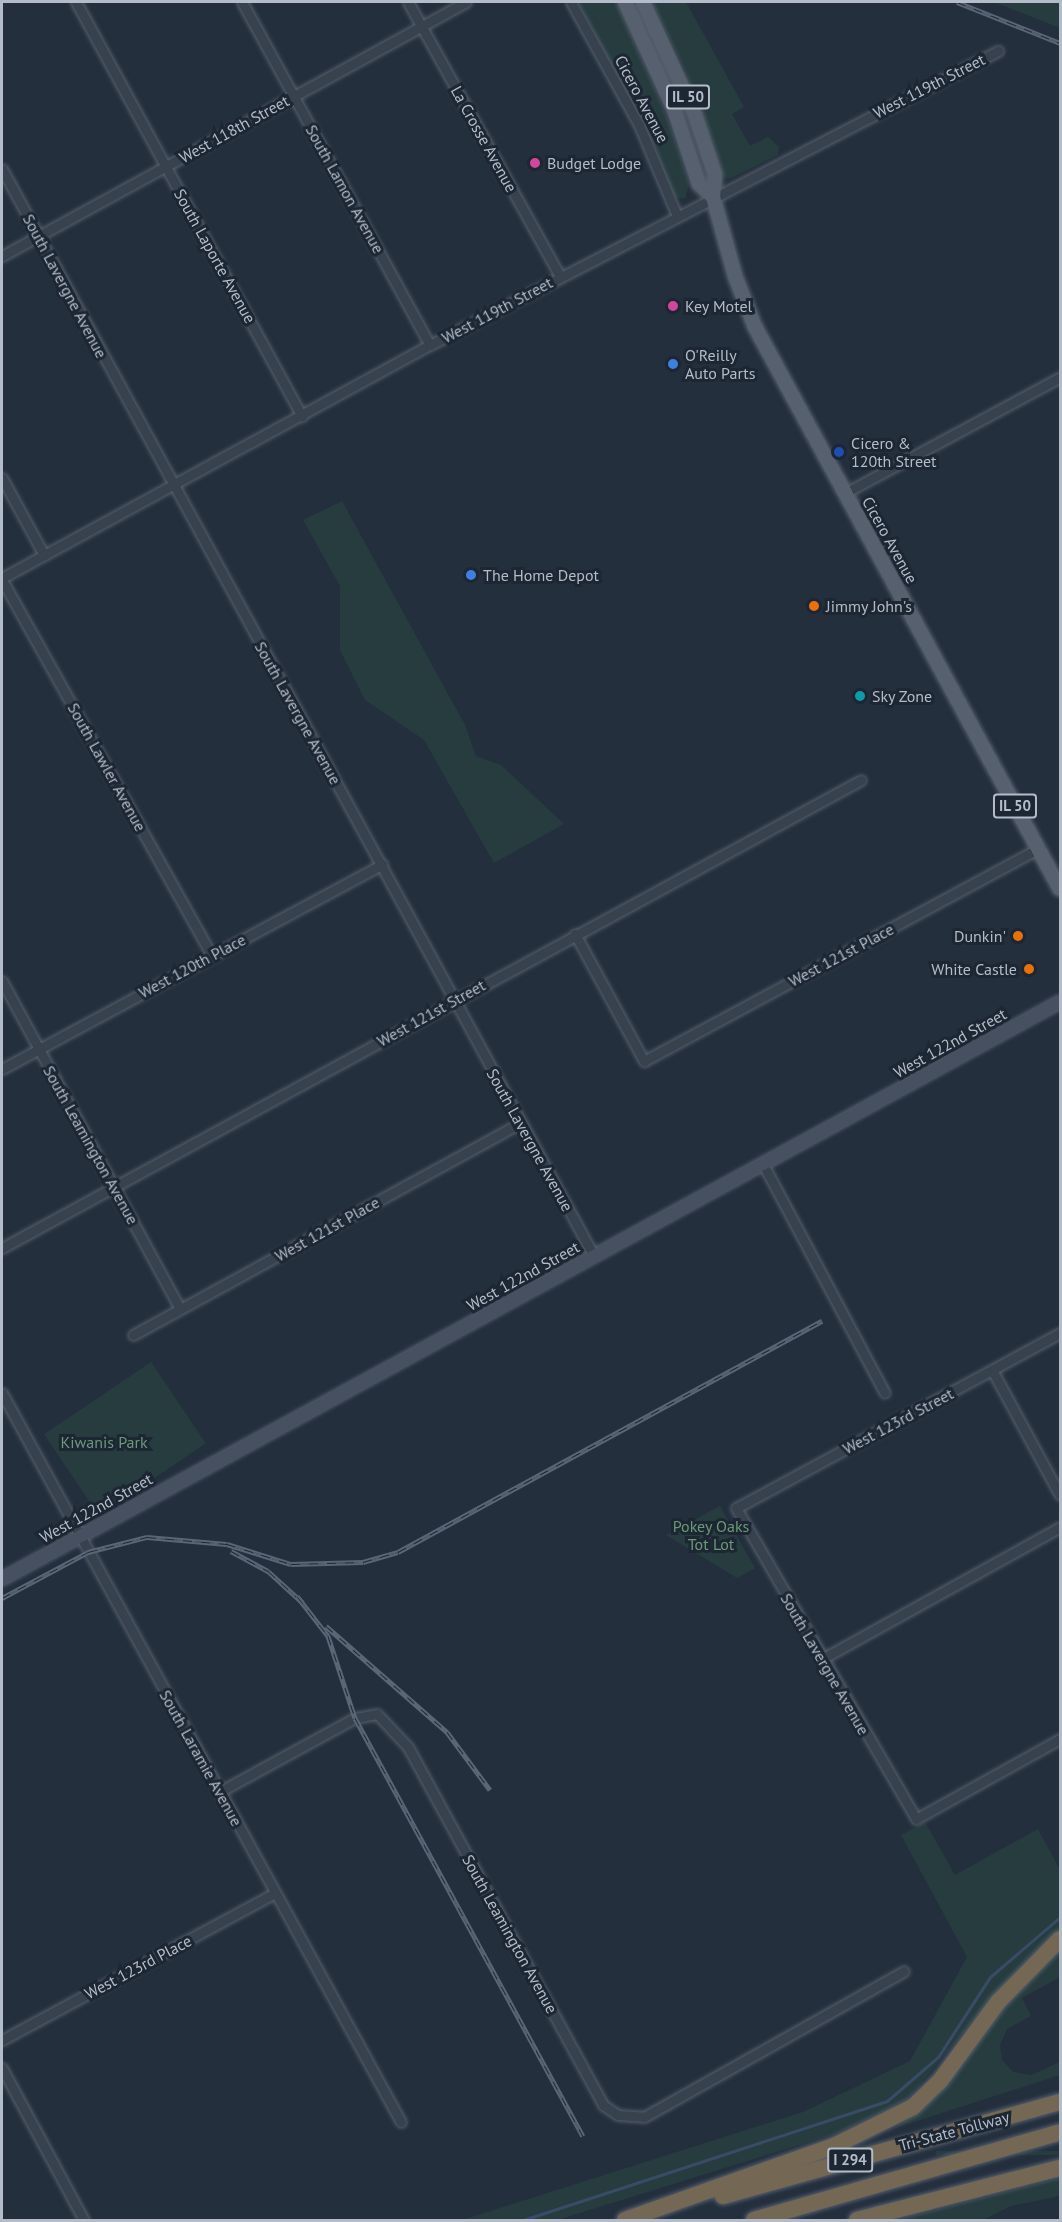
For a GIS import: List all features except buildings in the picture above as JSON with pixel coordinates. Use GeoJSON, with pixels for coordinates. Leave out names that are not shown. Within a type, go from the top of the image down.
{"type":"FeatureCollection","features":[{"type":"Feature","properties":{"kind":"highway"},"geometry":{"type":"LineString","coordinates":[[625,2220],[834,2146],[913,2107],[940,2081],[998,2002],[1060,1939]]}},
{"type":"Feature","properties":{"kind":"highway","name":"Tri-State Tollway"},"geometry":{"type":"LineString","coordinates":[[640,2220],[1060,2102]]}},
{"type":"Feature","properties":{"kind":"highway","name":"Tri-State Tollway"},"geometry":{"type":"LineString","coordinates":[[754,2220],[1060,2132]]}},
{"type":"Feature","properties":{"kind":"highway"},"geometry":{"type":"LineString","coordinates":[[857,2220],[1060,2168]]}},
{"type":"Feature","properties":{"kind":"main road","name":"Cicero Avenue"},"geometry":{"type":"LineString","coordinates":[[625,2],[674,109],[699,184],[713,197]]}},
{"type":"Feature","properties":{"kind":"main road","name":"Cicero Avenue"},"geometry":{"type":"LineString","coordinates":[[643,2],[695,115],[715,175],[713,197],[755,327],[1060,889]]}},
{"type":"Feature","properties":{"kind":"street","name":"South Laporte Avenue"},"geometry":{"type":"LineString","coordinates":[[76,2],[302,416]]}},
{"type":"Feature","properties":{"kind":"street","name":"South Lamon Avenue"},"geometry":{"type":"LineString","coordinates":[[242,2],[430,345]]}},
{"type":"Feature","properties":{"kind":"street","name":"La Crosse Avenue"},"geometry":{"type":"LineString","coordinates":[[408,2],[560,276]]}},
{"type":"Feature","properties":{"kind":"street","name":"West 118th Street"},"geometry":{"type":"LineString","coordinates":[[2,256],[466,2]]}},
{"type":"Feature","properties":{"kind":"street","name":"Cicero Avenue"},"geometry":{"type":"LineString","coordinates":[[571,2],[639,125],[677,216]]}},
{"type":"Feature","properties":{"kind":"street","name":"West 119th Street"},"geometry":{"type":"LineString","coordinates":[[2,579],[560,276],[998,51]]}},
{"type":"Feature","properties":{"kind":"street","name":"South Lavergne Avenue"},"geometry":{"type":"LineString","coordinates":[[2,169],[172,486],[382,864],[454,1001],[594,1256]]}},
{"type":"Feature","properties":{"kind":"street"},"geometry":{"type":"LineString","coordinates":[[845,493],[1060,377]]}},
{"type":"Feature","properties":{"kind":"street"},"geometry":{"type":"LineString","coordinates":[[2,478],[44,555]]}},
{"type":"Feature","properties":{"kind":"street","name":"South Lawler Avenue"},"geometry":{"type":"LineString","coordinates":[[2,579],[213,955]]}},
{"type":"Feature","properties":{"kind":"street","name":"West 121st Street"},"geometry":{"type":"LineString","coordinates":[[2,1248],[861,780]]}},
{"type":"Feature","properties":{"kind":"street","name":"West 121st Place"},"geometry":{"type":"LineString","coordinates":[[575,934],[644,1061],[1038,849]]}},
{"type":"Feature","properties":{"kind":"street","name":"West 120th Place"},"geometry":{"type":"LineString","coordinates":[[2,1069],[382,864]]}},
{"type":"Feature","properties":{"kind":"street","name":"South Leamington Avenue"},"geometry":{"type":"LineString","coordinates":[[2,981],[180,1310]]}},
{"type":"Feature","properties":{"kind":"street","name":"West 122nd Street"},"geometry":{"type":"LineString","coordinates":[[2,1578],[1060,1002]]}},
{"type":"Feature","properties":{"kind":"street","name":"West 121st Place"},"geometry":{"type":"LineString","coordinates":[[133,1335],[521,1123]]}},
{"type":"Feature","properties":{"kind":"street"},"geometry":{"type":"LineString","coordinates":[[763,1164],[885,1393]]}},
{"type":"Feature","properties":{"kind":"street","name":"West 123rd Street"},"geometry":{"type":"LineString","coordinates":[[736,1508],[1060,1333]]}},
{"type":"Feature","properties":{"kind":"street"},"geometry":{"type":"LineString","coordinates":[[992,1370],[1060,1495]]}},
{"type":"Feature","properties":{"kind":"street","name":"South Laramie Avenue"},"geometry":{"type":"LineString","coordinates":[[2,1393],[6,1410],[80,1536],[400,2122]]}},
{"type":"Feature","properties":{"kind":"street","name":"South Lavergne Avenue"},"geometry":{"type":"LineString","coordinates":[[736,1508],[916,1819],[1060,1739]]}},
{"type":"Feature","properties":{"kind":"street"},"geometry":{"type":"LineString","coordinates":[[822,1659],[1060,1527]]}},
{"type":"Feature","properties":{"kind":"street","name":"South Leamington Avenue"},"geometry":{"type":"LineString","coordinates":[[219,1792],[355,1718],[377,1714],[408,1747],[603,2105],[618,2115],[644,2116],[904,1971]]}},
{"type":"Feature","properties":{"kind":"street","name":"West 123rd Place"},"geometry":{"type":"LineString","coordinates":[[2,2040],[275,1893]]}},
{"type":"Feature","properties":{"kind":"street"},"geometry":{"type":"LineString","coordinates":[[2,2068],[84,2220]]}},
{"type":"Feature","properties":{"kind":"green space"},"geometry":{"type":"Polygon","coordinates":[[[579,2],[616,2],[667,117],[689,184],[685,199],[674,197],[670,190],[657,151],[579,2]]]}},
{"type":"Feature","properties":{"kind":"green space"},"geometry":{"type":"Polygon","coordinates":[[[652,2],[686,2],[744,107],[732,114],[750,146],[768,137],[779,147],[778,155],[729,179],[722,176],[687,73],[652,2]]]}},
{"type":"Feature","properties":{"kind":"green space"},"geometry":{"type":"Polygon","coordinates":[[[994,2],[1060,2],[1060,28],[994,2]]]}},
{"type":"Feature","properties":{"kind":"green space"},"geometry":{"type":"Polygon","coordinates":[[[342,501],[465,725],[476,756],[501,765],[564,824],[494,863],[424,740],[365,700],[340,650],[340,586],[303,520],[342,501]]]}},
{"type":"Feature","properties":{"kind":"green space","name":"Kiwanis Park"},"geometry":{"type":"Polygon","coordinates":[[[151,1362],[206,1443],[99,1515],[44,1434],[151,1362]]]}},
{"type":"Feature","properties":{"kind":"green space","name":"Pokey Oaks Tot Lot"},"geometry":{"type":"Polygon","coordinates":[[[720,1506],[755,1568],[737,1578],[666,1535],[720,1506]]]}},
{"type":"Feature","properties":{"kind":"green space"},"geometry":{"type":"Polygon","coordinates":[[[925,1822],[955,1875],[1038,1829],[1060,1870],[1060,1930],[992,1998],[907,2100],[838,2133],[557,2220],[462,2220],[803,2112],[910,2061],[967,1957],[901,1835],[925,1822]]]}},
{"type":"Feature","properties":{"kind":"green space"},"geometry":{"type":"Polygon","coordinates":[[[1060,1950],[1060,1977],[1022,1998],[1031,2016],[1007,2029],[1000,2045],[1002,2060],[1013,2072],[1031,2075],[1060,2062],[1060,2075],[895,2128],[934,2098],[1009,2001],[1060,1950]]]}},
{"type":"Feature","properties":{"kind":"green space"},"geometry":{"type":"Polygon","coordinates":[[[936,2151],[1060,2151],[1060,2155],[936,2155],[936,2151]]]}},
{"type":"Feature","properties":{"kind":"green space"},"geometry":{"type":"Polygon","coordinates":[[[1060,2178],[1060,2196],[1011,2206],[983,2220],[898,2220],[1060,2178]]]}},
{"type":"Feature","properties":{"kind":"waterway"},"geometry":{"type":"LineString","coordinates":[[523,2220],[887,2101],[938,2057],[990,1977],[1060,1917]]}},
{"type":"Feature","properties":{"kind":"railway"},"geometry":{"type":"LineString","coordinates":[[957,2],[1060,43]]}},
{"type":"Feature","properties":{"kind":"railway"},"geometry":{"type":"LineString","coordinates":[[2,1598],[88,1552],[147,1537],[227,1544],[291,1564],[363,1562],[398,1552],[822,1321]]}},
{"type":"Feature","properties":{"kind":"railway"},"geometry":{"type":"LineString","coordinates":[[231,1551],[268,1571],[303,1603]]}},
{"type":"Feature","properties":{"kind":"railway"},"geometry":{"type":"LineString","coordinates":[[297,1596],[328,1636],[355,1718],[583,2136]]}},
{"type":"Feature","properties":{"kind":"railway"},"geometry":{"type":"LineString","coordinates":[[326,1626],[447,1732],[490,1790]]}},
{"type":"Feature","properties":{"kind":"place","name":"Budget Lodge"},"geometry":{"type":"Point","coordinates":[535,163]}},
{"type":"Feature","properties":{"kind":"place","name":"Key Motel"},"geometry":{"type":"Point","coordinates":[673,306]}},
{"type":"Feature","properties":{"kind":"place","name":"O'Reilly Auto Parts"},"geometry":{"type":"Point","coordinates":[673,364]}},
{"type":"Feature","properties":{"kind":"place","name":"Cicero & 120th Street"},"geometry":{"type":"Point","coordinates":[839,452]}},
{"type":"Feature","properties":{"kind":"place","name":"The Home Depot"},"geometry":{"type":"Point","coordinates":[471,575]}},
{"type":"Feature","properties":{"kind":"place","name":"Jimmy John's"},"geometry":{"type":"Point","coordinates":[814,606]}},
{"type":"Feature","properties":{"kind":"place","name":"Sky Zone"},"geometry":{"type":"Point","coordinates":[860,696]}},
{"type":"Feature","properties":{"kind":"place","name":"Dunkin'"},"geometry":{"type":"Point","coordinates":[1018,936]}},
{"type":"Feature","properties":{"kind":"place","name":"White Castle"},"geometry":{"type":"Point","coordinates":[1029,969]}}]}
